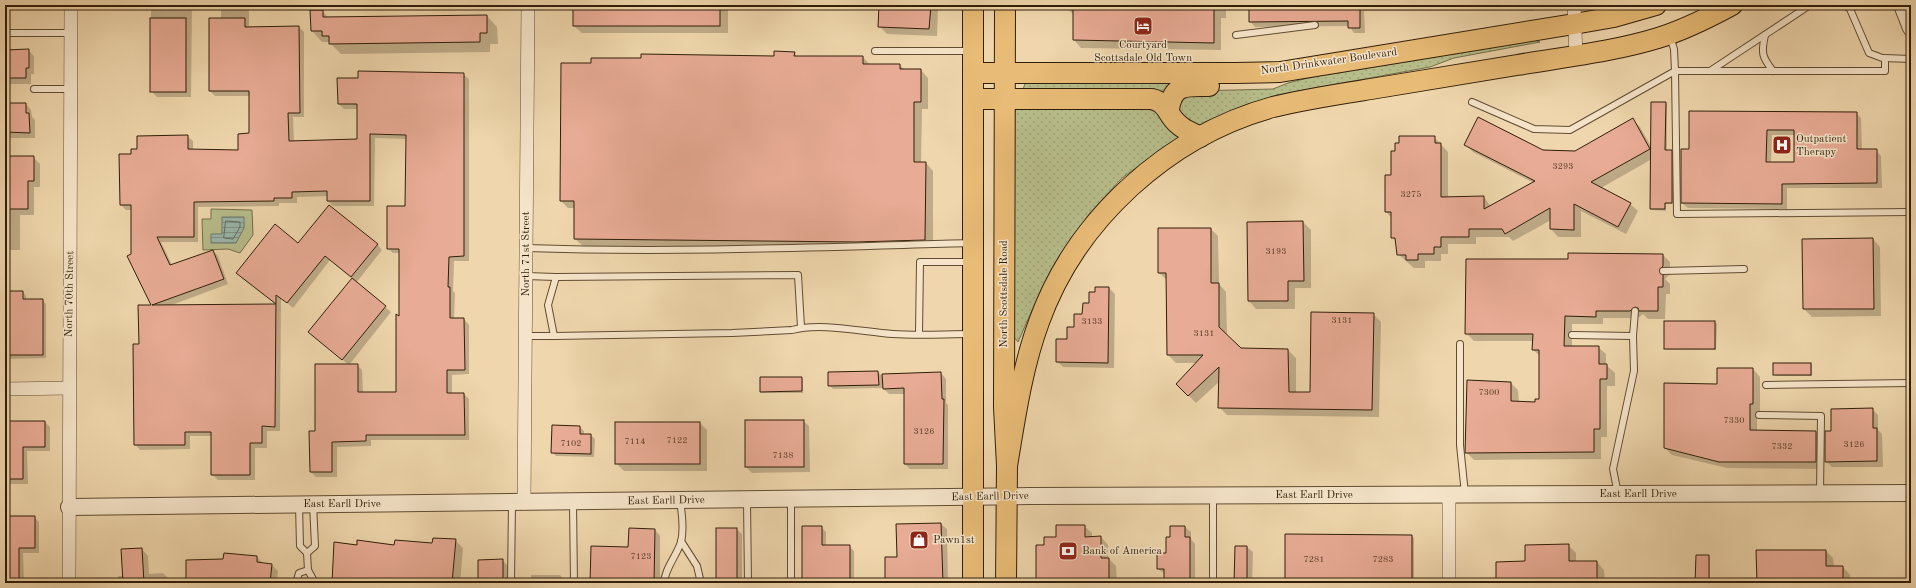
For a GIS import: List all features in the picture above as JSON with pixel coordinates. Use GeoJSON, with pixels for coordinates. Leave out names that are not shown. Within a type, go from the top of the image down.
{"type":"FeatureCollection","features":[{"type":"Feature","properties":{"kind":"main road"},"geometry":{"type":"LineString","coordinates":[[973,5],[973,583]]}},
{"type":"Feature","properties":{"kind":"main road","name":"North Scottsdale Road"},"geometry":{"type":"LineString","coordinates":[[1005,5],[1004,407],[1007,466],[1006,583]]}},
{"type":"Feature","properties":{"kind":"main road","name":"North Drinkwater Boulevard"},"geometry":{"type":"LineString","coordinates":[[973,73],[1236,74],[1293,70],[1574,15],[1614,17],[1656,5]]}},
{"type":"Feature","properties":{"kind":"main road"},"geometry":{"type":"LineString","coordinates":[[1007,466],[1027,360],[1039,321],[1063,270],[1078,247],[1113,204],[1153,168],[1200,137],[1246,116],[1300,101],[1576,56],[1631,45],[1669,34],[1708,18],[1732,5]]}},
{"type":"Feature","properties":{"kind":"main road"},"geometry":{"type":"LineString","coordinates":[[1168,109],[1173,95],[1184,86],[1238,86],[1293,70]]}},
{"type":"Feature","properties":{"kind":"main road"},"geometry":{"type":"LineString","coordinates":[[973,98],[1147,98],[1157,100],[1168,109],[1172,118],[1179,125],[1200,137]]}},
{"type":"Feature","properties":{"kind":"street","name":"North 70th Street"},"geometry":{"type":"LineString","coordinates":[[69,583],[71,5]]}},
{"type":"Feature","properties":{"kind":"street","name":"North 71st Street"},"geometry":{"type":"LineString","coordinates":[[518,503],[526,336],[528,5]]}},
{"type":"Feature","properties":{"kind":"street"},"geometry":{"type":"LineString","coordinates":[[1902,5],[1911,28]]}},
{"type":"Feature","properties":{"kind":"street"},"geometry":{"type":"LineString","coordinates":[[1574,15],[1576,56]]}},
{"type":"Feature","properties":{"kind":"street"},"geometry":{"type":"LineString","coordinates":[[5,389],[69,388]]}},
{"type":"Feature","properties":{"kind":"street","name":"East Earll Drive"},"geometry":{"type":"LineString","coordinates":[[69,507],[518,503],[1007,496],[1911,493]]}},
{"type":"Feature","properties":{"kind":"street"},"geometry":{"type":"LineString","coordinates":[[1449,583],[1457,494]]}},
{"type":"Feature","properties":{"kind":"lane"},"geometry":{"type":"LineString","coordinates":[[1710,71],[1810,5]]}},
{"type":"Feature","properties":{"kind":"lane"},"geometry":{"type":"LineString","coordinates":[[1844,5],[1850,9],[1869,53],[1884,58],[1911,59]]}},
{"type":"Feature","properties":{"kind":"lane"},"geometry":{"type":"LineString","coordinates":[[1236,35],[1316,25]]}},
{"type":"Feature","properties":{"kind":"lane"},"geometry":{"type":"LineString","coordinates":[[5,33],[71,33]]}},
{"type":"Feature","properties":{"kind":"lane"},"geometry":{"type":"LineString","coordinates":[[1669,34],[1674,49],[1675,71],[1677,214],[1911,212]]}},
{"type":"Feature","properties":{"kind":"lane"},"geometry":{"type":"LineString","coordinates":[[1765,35],[1762,49],[1764,61],[1773,71]]}},
{"type":"Feature","properties":{"kind":"lane"},"geometry":{"type":"LineString","coordinates":[[875,52],[973,51]]}},
{"type":"Feature","properties":{"kind":"lane"},"geometry":{"type":"LineString","coordinates":[[1472,102],[1534,129],[1570,130],[1675,71],[1885,71],[1884,58]]}},
{"type":"Feature","properties":{"kind":"lane"},"geometry":{"type":"LineString","coordinates":[[34,89],[71,88]]}},
{"type":"Feature","properties":{"kind":"lane"},"geometry":{"type":"LineString","coordinates":[[526,248],[566,250],[738,249],[972,253]]}},
{"type":"Feature","properties":{"kind":"lane"},"geometry":{"type":"LineString","coordinates":[[919,334],[920,262],[972,253]]}},
{"type":"Feature","properties":{"kind":"lane"},"geometry":{"type":"LineString","coordinates":[[1663,271],[1744,269]]}},
{"type":"Feature","properties":{"kind":"lane"},"geometry":{"type":"LineString","coordinates":[[526,276],[798,275],[801,327]]}},
{"type":"Feature","properties":{"kind":"lane"},"geometry":{"type":"LineString","coordinates":[[554,336],[548,305],[556,277]]}},
{"type":"Feature","properties":{"kind":"lane"},"geometry":{"type":"LineString","coordinates":[[1618,494],[1613,469],[1634,371],[1633,336],[1635,311]]}},
{"type":"Feature","properties":{"kind":"lane"},"geometry":{"type":"LineString","coordinates":[[526,336],[732,333],[792,330],[801,327],[840,328],[894,334],[972,334]]}},
{"type":"Feature","properties":{"kind":"lane"},"geometry":{"type":"LineString","coordinates":[[1572,335],[1633,336]]}},
{"type":"Feature","properties":{"kind":"lane"},"geometry":{"type":"LineString","coordinates":[[1457,494],[1460,445],[1460,344]]}},
{"type":"Feature","properties":{"kind":"lane"},"geometry":{"type":"LineString","coordinates":[[1766,385],[1911,383]]}},
{"type":"Feature","properties":{"kind":"lane"},"geometry":{"type":"LineString","coordinates":[[1759,415],[1821,416],[1820,493]]}},
{"type":"Feature","properties":{"kind":"lane"},"geometry":{"type":"LineString","coordinates":[[1213,495],[1213,583]]}},
{"type":"Feature","properties":{"kind":"lane"},"geometry":{"type":"LineString","coordinates":[[791,499],[791,583]]}},
{"type":"Feature","properties":{"kind":"lane"},"geometry":{"type":"LineString","coordinates":[[747,500],[748,583]]}},
{"type":"Feature","properties":{"kind":"lane"},"geometry":{"type":"LineString","coordinates":[[664,583],[664,575],[681,541],[682,515],[680,501]]}},
{"type":"Feature","properties":{"kind":"lane"},"geometry":{"type":"LineString","coordinates":[[573,502],[574,583]]}},
{"type":"Feature","properties":{"kind":"lane"},"geometry":{"type":"LineString","coordinates":[[511,583],[518,503]]}},
{"type":"Feature","properties":{"kind":"lane"},"geometry":{"type":"LineString","coordinates":[[306,504],[300,546],[307,553],[308,570],[315,583]]}},
{"type":"Feature","properties":{"kind":"lane"},"geometry":{"type":"LineString","coordinates":[[306,504],[315,546],[307,553]]}},
{"type":"Feature","properties":{"kind":"lane"},"geometry":{"type":"LineString","coordinates":[[681,541],[697,566],[700,583]]}},
{"type":"Feature","properties":{"kind":"lane"},"geometry":{"type":"LineString","coordinates":[[296,583],[299,573],[308,570]]}},
{"type":"Feature","properties":{"kind":"green space"},"geometry":{"type":"Polygon","coordinates":[[[1531,39],[1540,42],[1454,58],[1430,67],[1277,95],[1205,122],[1171,142],[1122,178],[1089,214],[1057,261],[1041,290],[1018,342],[1014,337],[1013,117],[1026,81],[1175,82],[1195,91],[1273,89],[1288,83],[1340,70],[1531,39]]]}},
{"type":"Feature","properties":{"kind":"green space"},"geometry":{"type":"Polygon","coordinates":[[[211,209],[252,210],[253,235],[240,253],[228,249],[203,250],[202,219],[211,219],[211,209]]]}},
{"type":"Feature","properties":{"kind":"water"},"geometry":{"type":"Polygon","coordinates":[[[222,217],[244,217],[244,228],[236,243],[211,243],[211,234],[222,234],[222,217]]]}},
{"type":"Feature","properties":{"kind":"building"},"geometry":{"type":"Polygon","coordinates":[[[573,5],[720,5],[720,26],[573,26],[573,5]]]}},
{"type":"Feature","properties":{"kind":"building"},"geometry":{"type":"Polygon","coordinates":[[[879,5],[931,5],[929,29],[878,27],[879,5]]]}},
{"type":"Feature","properties":{"kind":"building","name":"Courtyard Scottsdale Old Town"},"geometry":{"type":"Polygon","coordinates":[[[1073,5],[1214,5],[1214,43],[1073,40],[1073,5]]]}},
{"type":"Feature","properties":{"kind":"building"},"geometry":{"type":"Polygon","coordinates":[[[1249,5],[1360,5],[1360,28],[1348,28],[1348,21],[1249,22],[1249,5]]]}},
{"type":"Feature","properties":{"kind":"building"},"geometry":{"type":"Polygon","coordinates":[[[310,10],[323,10],[323,17],[487,15],[487,33],[480,33],[480,42],[329,44],[329,36],[322,36],[322,31],[311,31],[310,10]]]}},
{"type":"Feature","properties":{"kind":"building"},"geometry":{"type":"Polygon","coordinates":[[[150,18],[186,18],[186,92],[150,92],[150,18]]]}},
{"type":"Feature","properties":{"kind":"building"},"geometry":{"type":"Polygon","coordinates":[[[209,18],[245,18],[245,27],[299,26],[300,113],[288,113],[289,141],[357,139],[357,104],[338,104],[337,78],[358,78],[358,71],[464,73],[464,256],[449,257],[448,287],[450,287],[450,318],[464,318],[465,370],[447,370],[447,393],[464,393],[465,435],[366,435],[366,441],[332,442],[332,472],[310,472],[309,431],[315,431],[315,364],[358,364],[358,392],[396,392],[396,314],[399,316],[399,249],[387,249],[387,206],[405,206],[406,135],[370,134],[370,201],[327,201],[327,191],[292,192],[292,198],[274,198],[274,201],[194,202],[194,237],[157,237],[170,265],[213,250],[224,279],[152,305],[276,304],[275,427],[262,426],[262,443],[250,443],[250,475],[211,475],[211,432],[185,432],[185,445],[134,445],[133,344],[139,344],[138,305],[151,305],[127,256],[131,254],[131,205],[120,205],[119,154],[131,154],[131,149],[137,149],[137,136],[188,135],[188,149],[238,150],[238,134],[249,133],[249,91],[209,91],[209,18]]]}},
{"type":"Feature","properties":{"kind":"building"},"geometry":{"type":"Polygon","coordinates":[[[29,49],[29,68],[26,68],[26,78],[5,78],[5,50],[29,49]]]}},
{"type":"Feature","properties":{"kind":"building"},"geometry":{"type":"Polygon","coordinates":[[[774,51],[795,52],[794,56],[863,56],[863,64],[900,64],[900,69],[921,69],[921,102],[914,102],[914,162],[926,162],[925,240],[856,242],[574,239],[574,201],[560,201],[561,63],[591,63],[591,58],[641,58],[641,54],[774,56],[774,51]]]}},
{"type":"Feature","properties":{"kind":"building"},"geometry":{"type":"Polygon","coordinates":[[[1651,102],[1666,102],[1665,150],[1672,150],[1672,203],[1665,203],[1665,209],[1650,209],[1651,102]]]}},
{"type":"Feature","properties":{"kind":"building"},"geometry":{"type":"Polygon","coordinates":[[[5,103],[26,103],[26,113],[29,113],[30,133],[5,132],[5,103]]]}},
{"type":"Feature","properties":{"kind":"building","name":"Outpatient Therapy"},"geometry":{"type":"Polygon","coordinates":[[[1689,111],[1857,112],[1857,149],[1877,149],[1877,183],[1782,184],[1782,204],[1681,203],[1681,149],[1689,149],[1689,111]],[[1767,130],[1766,162],[1794,162],[1794,130],[1767,130]]]}},
{"type":"Feature","properties":{"kind":"building"},"geometry":{"type":"Polygon","coordinates":[[[1478,117],[1543,150],[1575,151],[1633,118],[1650,149],[1591,182],[1631,203],[1618,227],[1574,204],[1574,230],[1550,229],[1550,208],[1505,234],[1502,229],[1469,229],[1469,237],[1441,237],[1441,247],[1434,247],[1434,254],[1418,254],[1418,260],[1406,260],[1406,255],[1397,255],[1395,238],[1391,238],[1391,212],[1385,212],[1385,175],[1391,175],[1391,151],[1395,151],[1395,143],[1399,143],[1399,136],[1435,136],[1435,143],[1441,143],[1441,197],[1484,196],[1484,209],[1535,181],[1464,145],[1478,117]]]}},
{"type":"Feature","properties":{"kind":"building"},"geometry":{"type":"Polygon","coordinates":[[[5,156],[34,156],[34,181],[28,181],[28,209],[5,209],[5,156]]]}},
{"type":"Feature","properties":{"kind":"building"},"geometry":{"type":"Polygon","coordinates":[[[329,205],[378,244],[351,277],[325,256],[287,303],[276,295],[276,304],[236,273],[275,224],[298,243],[329,205]]]}},
{"type":"Feature","properties":{"kind":"building"},"geometry":{"type":"Polygon","coordinates":[[[1303,221],[1304,281],[1288,281],[1288,301],[1248,301],[1247,222],[1303,221]]]}},
{"type":"Feature","properties":{"kind":"building"},"geometry":{"type":"Polygon","coordinates":[[[1158,228],[1211,228],[1211,283],[1219,283],[1219,327],[1241,348],[1288,349],[1289,392],[1310,392],[1311,312],[1374,313],[1372,410],[1218,408],[1219,367],[1188,396],[1176,384],[1203,355],[1167,355],[1166,273],[1158,273],[1158,228]]]}},
{"type":"Feature","properties":{"kind":"building"},"geometry":{"type":"Polygon","coordinates":[[[1873,238],[1874,309],[1803,309],[1802,239],[1873,238]]]}},
{"type":"Feature","properties":{"kind":"building"},"geometry":{"type":"Polygon","coordinates":[[[1568,253],[1663,254],[1663,266],[1659,271],[1663,275],[1663,287],[1658,287],[1658,311],[1639,311],[1638,308],[1635,307],[1630,311],[1596,311],[1596,317],[1565,316],[1564,346],[1599,346],[1599,364],[1607,364],[1607,379],[1600,379],[1600,429],[1594,429],[1594,452],[1465,453],[1467,380],[1511,382],[1511,401],[1535,402],[1535,399],[1539,399],[1539,350],[1532,350],[1533,334],[1465,334],[1466,259],[1568,259],[1568,253]]]}},
{"type":"Feature","properties":{"kind":"building"},"geometry":{"type":"Polygon","coordinates":[[[352,278],[386,306],[342,360],[308,332],[352,278]]]}},
{"type":"Feature","properties":{"kind":"building"},"geometry":{"type":"Polygon","coordinates":[[[1095,287],[1109,287],[1108,363],[1056,362],[1056,339],[1067,339],[1067,327],[1074,327],[1074,314],[1082,314],[1083,303],[1089,303],[1089,292],[1095,292],[1095,287]]]}},
{"type":"Feature","properties":{"kind":"building"},"geometry":{"type":"Polygon","coordinates":[[[5,291],[23,291],[23,299],[43,299],[43,355],[5,355],[5,291]]]}},
{"type":"Feature","properties":{"kind":"building"},"geometry":{"type":"Polygon","coordinates":[[[1664,321],[1715,321],[1715,349],[1664,349],[1664,321]]]}},
{"type":"Feature","properties":{"kind":"building"},"geometry":{"type":"Polygon","coordinates":[[[1773,363],[1811,363],[1811,375],[1773,375],[1773,363]]]}},
{"type":"Feature","properties":{"kind":"building"},"geometry":{"type":"Polygon","coordinates":[[[1717,368],[1753,368],[1753,404],[1750,404],[1750,430],[1816,431],[1816,462],[1719,462],[1664,448],[1664,383],[1717,384],[1717,368]]]}},
{"type":"Feature","properties":{"kind":"building"},"geometry":{"type":"Polygon","coordinates":[[[878,371],[879,385],[828,386],[828,372],[878,371]]]}},
{"type":"Feature","properties":{"kind":"building"},"geometry":{"type":"Polygon","coordinates":[[[941,372],[942,399],[944,399],[943,464],[904,464],[904,388],[883,389],[882,374],[941,372]]]}},
{"type":"Feature","properties":{"kind":"building"},"geometry":{"type":"Polygon","coordinates":[[[760,377],[802,377],[802,391],[760,392],[760,377]]]}},
{"type":"Feature","properties":{"kind":"building"},"geometry":{"type":"Polygon","coordinates":[[[1873,408],[1873,428],[1877,428],[1877,461],[1825,462],[1825,431],[1831,431],[1831,409],[1873,408]]]}},
{"type":"Feature","properties":{"kind":"building"},"geometry":{"type":"Polygon","coordinates":[[[745,420],[804,420],[804,467],[745,467],[745,420]]]}},
{"type":"Feature","properties":{"kind":"building"},"geometry":{"type":"Polygon","coordinates":[[[5,421],[45,421],[45,447],[23,447],[23,479],[5,479],[5,421]]]}},
{"type":"Feature","properties":{"kind":"building"},"geometry":{"type":"Polygon","coordinates":[[[615,422],[700,422],[700,464],[615,464],[615,422]]]}},
{"type":"Feature","properties":{"kind":"building"},"geometry":{"type":"Polygon","coordinates":[[[552,425],[580,426],[580,434],[591,434],[591,454],[551,453],[552,425]]]}},
{"type":"Feature","properties":{"kind":"building"},"geometry":{"type":"Polygon","coordinates":[[[5,516],[35,516],[35,548],[19,548],[19,583],[5,583],[5,516]]]}},
{"type":"Feature","properties":{"kind":"building","name":"Pawn1st"},"geometry":{"type":"Polygon","coordinates":[[[941,523],[943,583],[885,583],[885,557],[897,557],[896,524],[941,523]]]}},
{"type":"Feature","properties":{"kind":"building","name":"Bank of America"},"geometry":{"type":"Polygon","coordinates":[[[1056,525],[1085,525],[1085,537],[1101,536],[1101,558],[1109,558],[1109,583],[1036,583],[1036,545],[1044,545],[1044,537],[1056,537],[1056,525]]]}},
{"type":"Feature","properties":{"kind":"building"},"geometry":{"type":"Polygon","coordinates":[[[802,526],[822,526],[822,545],[850,545],[850,583],[802,583],[802,526]]]}},
{"type":"Feature","properties":{"kind":"building"},"geometry":{"type":"Polygon","coordinates":[[[1170,526],[1185,526],[1185,537],[1190,537],[1190,583],[1164,583],[1164,569],[1157,569],[1157,553],[1166,553],[1166,537],[1170,537],[1170,526]]]}},
{"type":"Feature","properties":{"kind":"building"},"geometry":{"type":"Polygon","coordinates":[[[629,528],[655,529],[654,583],[590,583],[591,546],[628,547],[629,528]]]}},
{"type":"Feature","properties":{"kind":"building"},"geometry":{"type":"Polygon","coordinates":[[[716,528],[737,528],[737,583],[716,583],[716,528]]]}},
{"type":"Feature","properties":{"kind":"building"},"geometry":{"type":"Polygon","coordinates":[[[1285,534],[1412,535],[1412,583],[1285,583],[1285,534]]]}},
{"type":"Feature","properties":{"kind":"building"},"geometry":{"type":"Polygon","coordinates":[[[433,538],[456,539],[452,583],[332,583],[334,542],[357,545],[357,540],[394,545],[395,540],[432,543],[433,538]]]}},
{"type":"Feature","properties":{"kind":"building"},"geometry":{"type":"Polygon","coordinates":[[[1569,544],[1569,561],[1597,561],[1597,583],[1496,583],[1496,562],[1525,561],[1525,545],[1569,544]]]}},
{"type":"Feature","properties":{"kind":"building"},"geometry":{"type":"Polygon","coordinates":[[[1235,546],[1247,546],[1247,583],[1234,583],[1235,546]]]}},
{"type":"Feature","properties":{"kind":"building"},"geometry":{"type":"Polygon","coordinates":[[[142,548],[144,583],[123,583],[121,549],[142,548]]]}},
{"type":"Feature","properties":{"kind":"building"},"geometry":{"type":"Polygon","coordinates":[[[1756,550],[1826,550],[1826,566],[1843,566],[1843,583],[1757,583],[1756,550]]]}},
{"type":"Feature","properties":{"kind":"building"},"geometry":{"type":"Polygon","coordinates":[[[224,553],[257,556],[257,562],[272,564],[270,583],[186,583],[186,560],[223,559],[224,553]]]}},
{"type":"Feature","properties":{"kind":"building"},"geometry":{"type":"Polygon","coordinates":[[[1696,555],[1709,555],[1709,583],[1695,583],[1696,555]]]}},
{"type":"Feature","properties":{"kind":"building"},"geometry":{"type":"Polygon","coordinates":[[[503,559],[503,583],[478,583],[478,560],[503,559]]]}},
{"type":"Feature","properties":{"kind":"place","name":"Courtyard Scottsdale Old Town"},"geometry":{"type":"Point","coordinates":[1143,26]}},
{"type":"Feature","properties":{"kind":"place","name":"Outpatient Therapy"},"geometry":{"type":"Point","coordinates":[1782,145]}},
{"type":"Feature","properties":{"kind":"place","name":"Pawn1st"},"geometry":{"type":"Point","coordinates":[919,540]}},
{"type":"Feature","properties":{"kind":"place","name":"Bank of America"},"geometry":{"type":"Point","coordinates":[1068,551]}}]}
